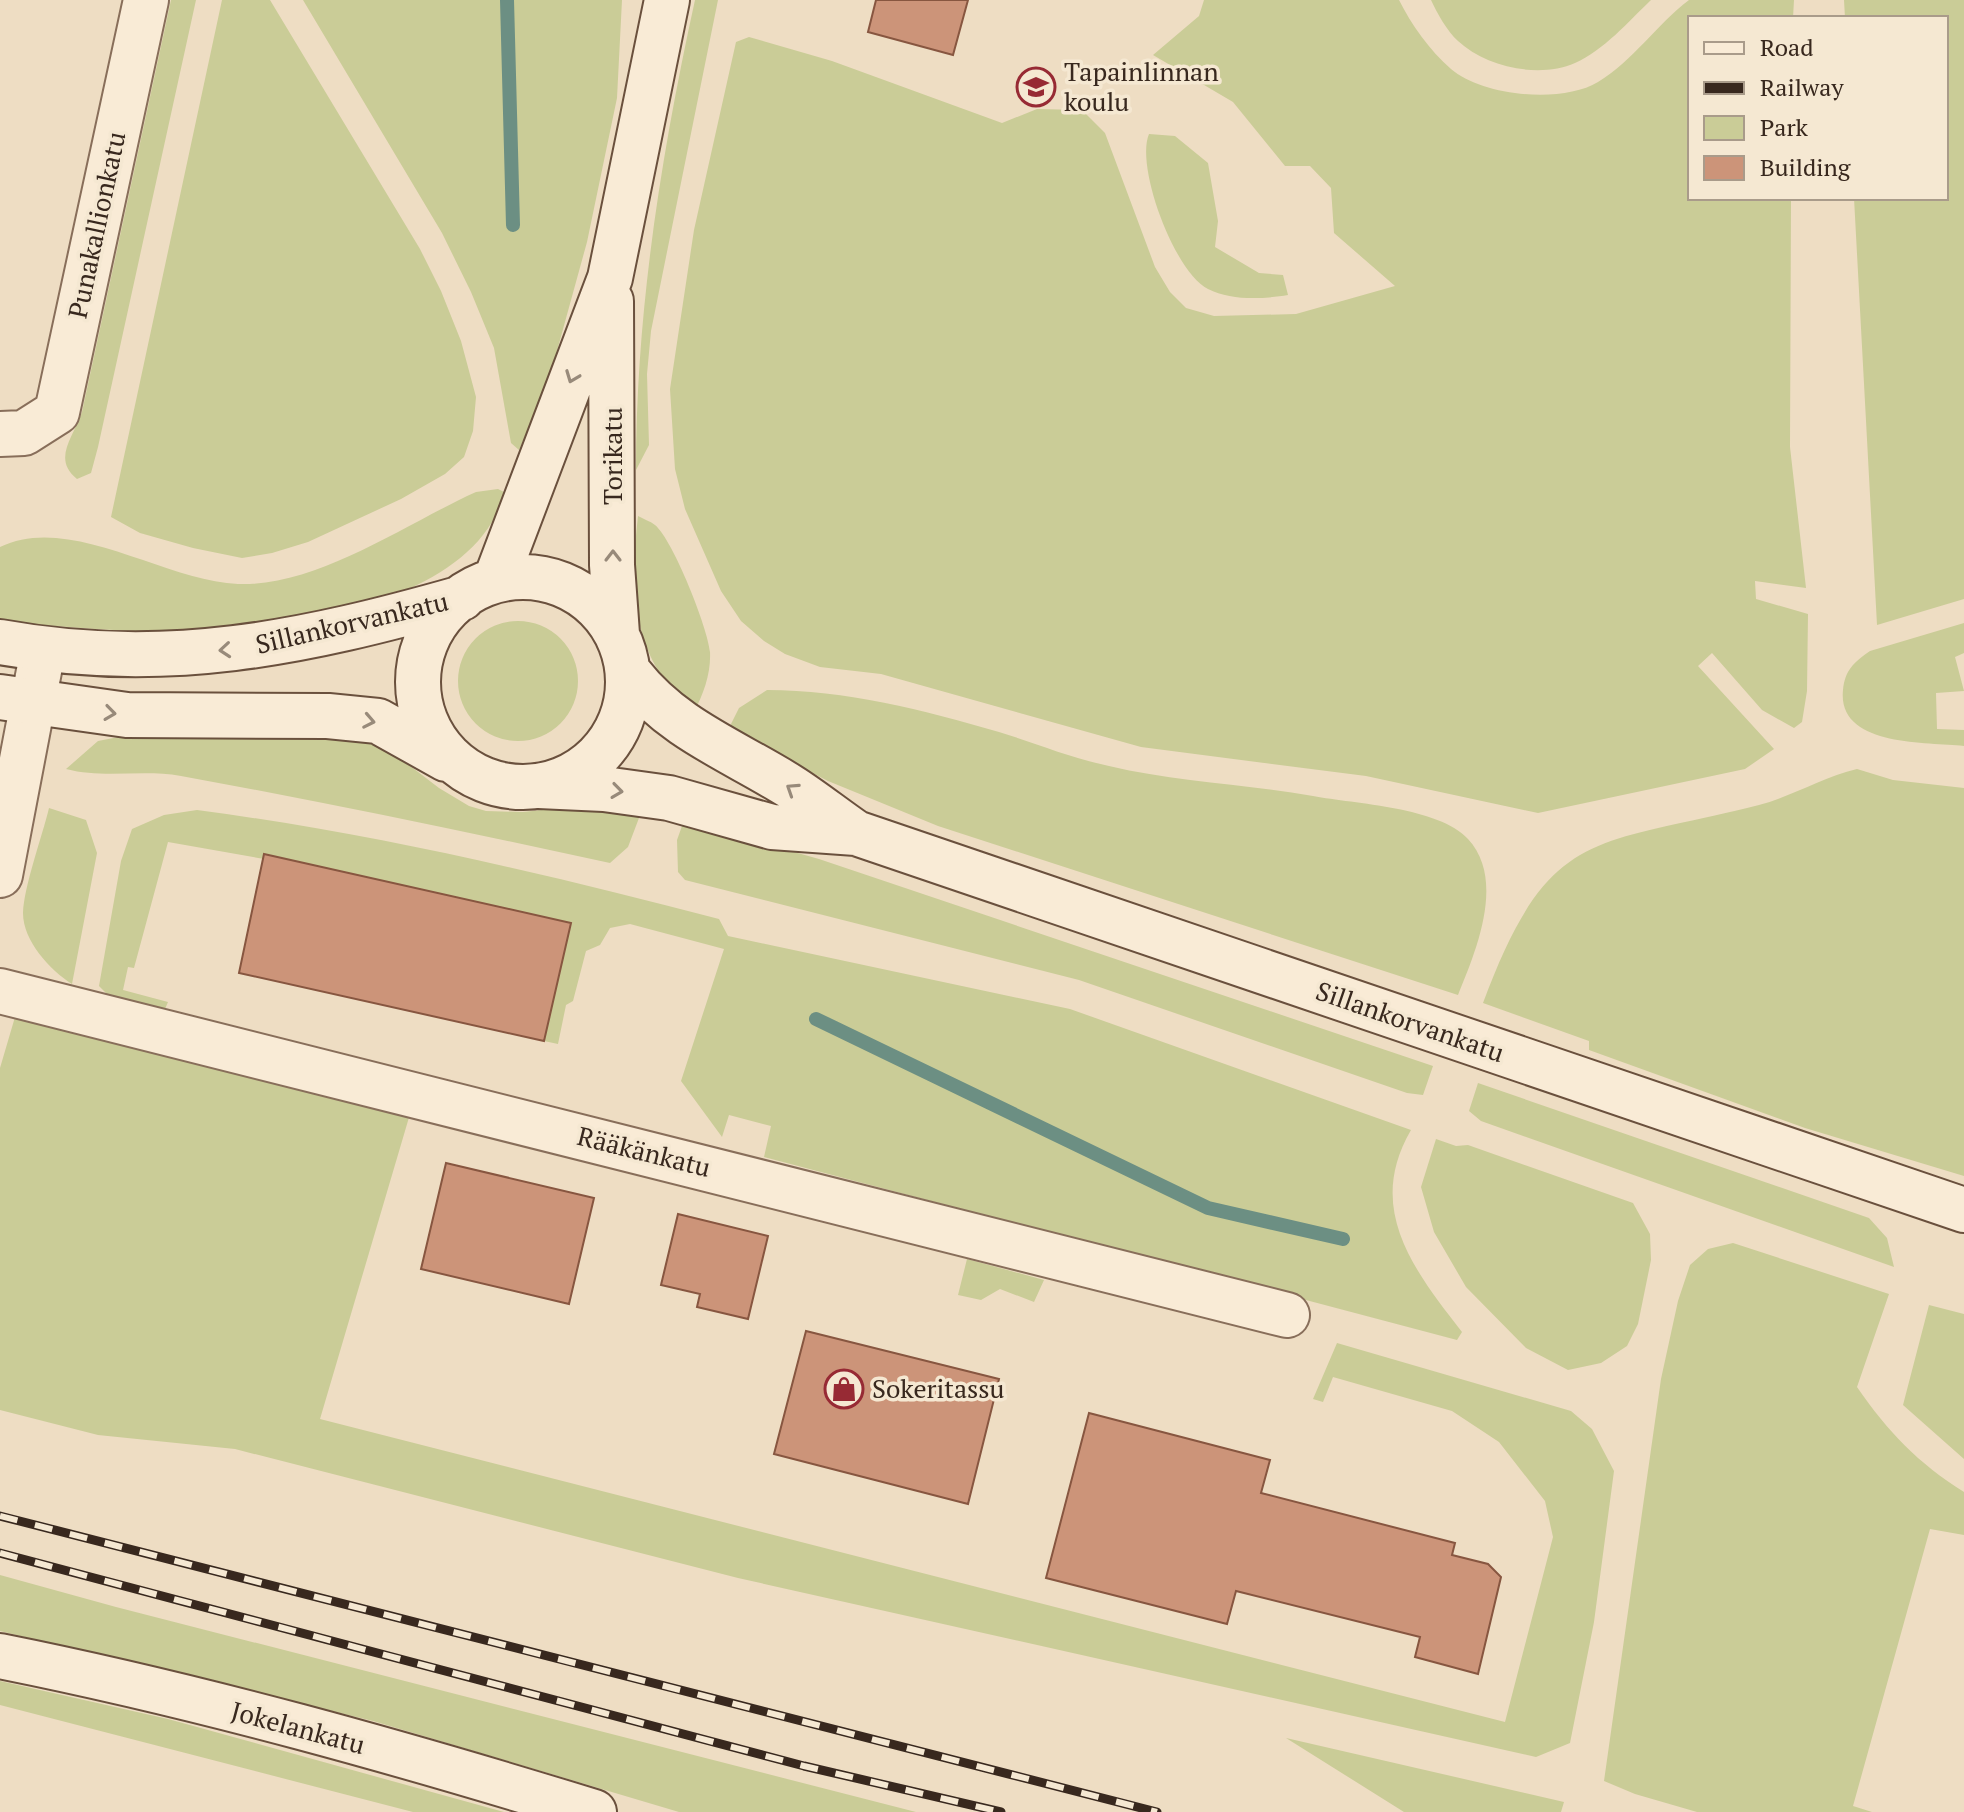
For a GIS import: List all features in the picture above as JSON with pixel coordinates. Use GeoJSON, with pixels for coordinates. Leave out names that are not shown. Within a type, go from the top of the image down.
{"type":"FeatureCollection","features":[{"type":"Feature","properties":{"kind":"street","name":"Punakallionkatu"},"geometry":{"type":"LineString","coordinates":[[12,433],[57,412],[146,0]]}},
{"type":"Feature","properties":{"kind":"street","name":"Torikatu"},"geometry":{"type":"LineString","coordinates":[[481,588],[610,278],[667,0]]}},
{"type":"Feature","properties":{"kind":"street","name":"Torikatu"},"geometry":{"type":"LineString","coordinates":[[610,278],[612,565],[617,634]]}},
{"type":"Feature","properties":{"kind":"street"},"geometry":{"type":"LineString","coordinates":[[16,700],[127,715],[328,716],[378,721],[474,776],[511,788],[539,786],[574,772],[599,754],[621,726],[631,675],[617,634],[595,605],[556,581],[532,576],[481,588],[434,622],[421,648],[417,668],[419,706],[430,735],[455,764]]}},
{"type":"Feature","properties":{"kind":"street","name":"Sillankorvankatu"},"geometry":{"type":"LineString","coordinates":[[0,642],[43,650],[152,655],[229,650],[310,638],[481,588]]}},
{"type":"Feature","properties":{"kind":"street"},"geometry":{"type":"LineString","coordinates":[[0,875],[16,700],[43,650]]}},
{"type":"Feature","properties":{"kind":"street","name":"Sillankorvankatu"},"geometry":{"type":"LineString","coordinates":[[631,675],[651,700],[701,737],[791,787],[856,833]]}},
{"type":"Feature","properties":{"kind":"street","name":"Sillankorvankatu"},"geometry":{"type":"LineString","coordinates":[[539,786],[604,789],[669,798],[772,827],[856,833],[1964,1210]]}},
{"type":"Feature","properties":{"kind":"street","name":"Rääkänkatu"},"geometry":{"type":"LineString","coordinates":[[0,991],[1287,1315]]}},
{"type":"Feature","properties":{"kind":"street","name":"Jokelankatu"},"geometry":{"type":"LineString","coordinates":[[0,1656],[267,1719],[454,1769],[594,1812]]}},
{"type":"Feature","properties":{"kind":"green space"},"geometry":{"type":"Polygon","coordinates":[[[171,0],[196,0],[98,447],[91,473],[77,479],[66,464],[65,456],[82,412],[171,0]]]}},
{"type":"Feature","properties":{"kind":"green space"},"geometry":{"type":"Polygon","coordinates":[[[222,0],[270,0],[420,249],[461,341],[476,397],[473,431],[464,457],[445,474],[401,499],[308,542],[242,558],[140,533],[111,517],[222,0]]]}},
{"type":"Feature","properties":{"kind":"green space"},"geometry":{"type":"Polygon","coordinates":[[[303,0],[622,0],[617,98],[587,242],[549,380],[519,450],[511,443],[494,348],[471,292],[442,233],[303,0]]]}},
{"type":"Feature","properties":{"kind":"green space"},"geometry":{"type":"Polygon","coordinates":[[[695,0],[718,0],[651,331],[647,374],[649,445],[636,470],[640,352],[653,234],[671,117],[695,0]]]}},
{"type":"Feature","properties":{"kind":"green space"},"geometry":{"type":"Polygon","coordinates":[[[1204,0],[1399,0],[1428,46],[1451,69],[1482,86],[1544,95],[1583,89],[1598,82],[1623,63],[1689,0],[1794,0],[1793,16],[1688,16],[1688,200],[1791,200],[1790,447],[1806,588],[1755,581],[1756,599],[1808,614],[1807,691],[1802,722],[1794,728],[1762,710],[1712,653],[1698,666],[1774,749],[1745,769],[1538,813],[1366,776],[1141,747],[881,674],[820,667],[785,654],[741,621],[721,591],[685,509],[675,469],[670,389],[694,230],[736,42],[749,37],[832,61],[1002,123],[1037,109],[1082,110],[1105,133],[1155,267],[1170,292],[1186,308],[1214,316],[1296,314],[1395,286],[1334,233],[1331,188],[1310,166],[1285,166],[1233,102],[1153,55],[1199,16],[1204,0]]]}},
{"type":"Feature","properties":{"kind":"green space"},"geometry":{"type":"Polygon","coordinates":[[[1431,0],[1651,0],[1615,35],[1586,57],[1561,68],[1530,70],[1498,64],[1470,50],[1450,32],[1431,0]]]}},
{"type":"Feature","properties":{"kind":"green space"},"geometry":{"type":"Polygon","coordinates":[[[1844,0],[1964,0],[1964,599],[1877,625],[1854,200],[1948,200],[1948,16],[1845,16],[1844,0]]]}},
{"type":"Feature","properties":{"kind":"green space"},"geometry":{"type":"Polygon","coordinates":[[[1149,134],[1175,136],[1208,163],[1218,221],[1215,247],[1259,273],[1283,275],[1288,295],[1258,298],[1227,296],[1208,289],[1195,279],[1171,242],[1153,193],[1146,149],[1149,134]]]}},
{"type":"Feature","properties":{"kind":"green space"},"geometry":{"type":"Polygon","coordinates":[[[498,489],[504,492],[487,530],[456,561],[416,586],[369,604],[319,617],[223,631],[91,629],[0,621],[0,547],[27,539],[56,538],[87,543],[209,580],[238,584],[268,582],[329,565],[476,492],[498,489]]]}},
{"type":"Feature","properties":{"kind":"green space"},"geometry":{"type":"Polygon","coordinates":[[[638,516],[655,525],[671,548],[708,640],[708,675],[694,712],[673,692],[658,670],[639,623],[634,572],[638,516]]]}},
{"type":"Feature","properties":{"kind":"green space"},"geometry":{"type":"Polygon","coordinates":[[[518,621],[541,626],[560,639],[573,658],[578,681],[573,704],[560,723],[541,736],[518,741],[495,736],[476,723],[463,704],[458,681],[463,658],[476,639],[495,626],[518,621]]]}},
{"type":"Feature","properties":{"kind":"green space"},"geometry":{"type":"Polygon","coordinates":[[[1964,623],[1964,653],[1955,657],[1964,691],[1936,693],[1937,729],[1964,730],[1964,746],[1887,738],[1869,732],[1854,722],[1845,709],[1843,690],[1848,672],[1859,659],[1870,651],[1964,623]]]}},
{"type":"Feature","properties":{"kind":"green space"},"geometry":{"type":"Polygon","coordinates":[[[767,690],[855,697],[913,709],[999,732],[1081,759],[1134,771],[1395,808],[1437,820],[1455,828],[1468,839],[1479,856],[1485,874],[1484,916],[1458,995],[938,826],[828,781],[728,730],[739,708],[767,690]]]}},
{"type":"Feature","properties":{"kind":"green space"},"geometry":{"type":"Polygon","coordinates":[[[134,734],[350,734],[388,749],[439,788],[469,806],[486,811],[523,812],[560,808],[634,812],[639,818],[628,847],[610,863],[181,776],[66,769],[98,741],[134,734]]]}},
{"type":"Feature","properties":{"kind":"green space"},"geometry":{"type":"Polygon","coordinates":[[[1857,769],[1893,780],[1964,788],[1964,1176],[1805,1128],[1589,1050],[1589,1041],[1483,1003],[1507,945],[1531,903],[1556,873],[1584,853],[1617,839],[1772,801],[1857,769]]]}},
{"type":"Feature","properties":{"kind":"green space"},"geometry":{"type":"Polygon","coordinates":[[[49,808],[86,820],[97,853],[72,984],[39,954],[24,924],[26,889],[49,808]]]}},
{"type":"Feature","properties":{"kind":"green space"},"geometry":{"type":"Polygon","coordinates":[[[197,810],[328,830],[525,871],[719,919],[728,936],[1070,1009],[1411,1130],[1398,1159],[1393,1186],[1394,1212],[1413,1262],[1462,1332],[1457,1340],[764,1157],[771,1126],[729,1115],[722,1137],[681,1081],[724,949],[630,924],[610,928],[600,945],[586,951],[573,1001],[566,1005],[558,1044],[544,1041],[264,859],[168,842],[134,968],[128,967],[123,990],[168,1002],[165,1009],[108,995],[99,986],[121,861],[132,829],[164,815],[197,810]]]}},
{"type":"Feature","properties":{"kind":"green space"},"geometry":{"type":"Polygon","coordinates":[[[691,823],[819,859],[1433,1066],[1423,1095],[1407,1093],[1079,980],[685,880],[678,872],[677,840],[682,826],[691,823]]]}},
{"type":"Feature","properties":{"kind":"green space"},"geometry":{"type":"Polygon","coordinates":[[[15,1017],[410,1114],[320,1419],[1505,1722],[1553,1537],[1545,1501],[1499,1442],[1452,1411],[1333,1377],[1323,1402],[1313,1399],[1337,1343],[1571,1411],[1592,1429],[1614,1471],[1594,1622],[1570,1743],[1536,1757],[738,1578],[235,1449],[98,1435],[0,1410],[0,1068],[15,1017]]]}},
{"type":"Feature","properties":{"kind":"green space"},"geometry":{"type":"Polygon","coordinates":[[[1478,1083],[1869,1218],[1887,1238],[1894,1267],[1481,1121],[1469,1111],[1478,1083]]]}},
{"type":"Feature","properties":{"kind":"green space"},"geometry":{"type":"Polygon","coordinates":[[[1436,1139],[1456,1146],[1468,1145],[1633,1203],[1650,1234],[1651,1260],[1638,1324],[1627,1346],[1601,1363],[1568,1370],[1526,1348],[1466,1287],[1434,1232],[1421,1187],[1436,1139]]]}},
{"type":"Feature","properties":{"kind":"green space"},"geometry":{"type":"Polygon","coordinates":[[[1733,1243],[1889,1294],[1857,1387],[1905,1446],[1964,1492],[1964,1535],[1930,1529],[1853,1806],[1872,1812],[1697,1812],[1635,1794],[1604,1781],[1661,1379],[1678,1301],[1690,1265],[1708,1249],[1733,1243]]]}},
{"type":"Feature","properties":{"kind":"green space"},"geometry":{"type":"Polygon","coordinates":[[[967,1259],[1044,1280],[1034,1302],[1000,1289],[981,1300],[958,1295],[967,1259]]]}},
{"type":"Feature","properties":{"kind":"green space"},"geometry":{"type":"Polygon","coordinates":[[[1929,1305],[1964,1314],[1964,1459],[1903,1405],[1929,1305]]]}},
{"type":"Feature","properties":{"kind":"green space"},"geometry":{"type":"Polygon","coordinates":[[[0,1575],[916,1812],[679,1812],[373,1721],[0,1631],[0,1575]]]}},
{"type":"Feature","properties":{"kind":"green space"},"geometry":{"type":"Polygon","coordinates":[[[0,1681],[168,1719],[504,1812],[413,1812],[0,1705],[0,1681]]]}},
{"type":"Feature","properties":{"kind":"green space"},"geometry":{"type":"Polygon","coordinates":[[[1286,1738],[1564,1802],[1561,1812],[1404,1812],[1286,1738]]]}},
{"type":"Feature","properties":{"kind":"building"},"geometry":{"type":"Polygon","coordinates":[[[876,0],[968,0],[953,55],[868,32],[876,0]]]}},
{"type":"Feature","properties":{"kind":"building"},"geometry":{"type":"Polygon","coordinates":[[[264,854],[571,923],[544,1041],[239,973],[264,854]]]}},
{"type":"Feature","properties":{"kind":"building"},"geometry":{"type":"Polygon","coordinates":[[[446,1163],[594,1198],[569,1304],[421,1269],[446,1163]]]}},
{"type":"Feature","properties":{"kind":"building"},"geometry":{"type":"Polygon","coordinates":[[[678,1214],[768,1236],[748,1319],[697,1307],[700,1294],[661,1285],[678,1214]]]}},
{"type":"Feature","properties":{"kind":"building"},"geometry":{"type":"Polygon","coordinates":[[[806,1331],[999,1379],[968,1504],[774,1454],[806,1331]]]}},
{"type":"Feature","properties":{"kind":"building"},"geometry":{"type":"Polygon","coordinates":[[[1089,1413],[1270,1460],[1261,1493],[1455,1543],[1452,1555],[1488,1564],[1501,1577],[1478,1674],[1415,1657],[1420,1637],[1236,1591],[1227,1624],[1046,1578],[1089,1413]]]}},
{"type":"Feature","properties":{"kind":"waterway"},"geometry":{"type":"LineString","coordinates":[[507,0],[513,225]]}},
{"type":"Feature","properties":{"kind":"waterway"},"geometry":{"type":"LineString","coordinates":[[816,1019],[1208,1208],[1343,1239]]}},
{"type":"Feature","properties":{"kind":"railway"},"geometry":{"type":"LineString","coordinates":[[0,1516],[1157,1812]]}},
{"type":"Feature","properties":{"kind":"railway"},"geometry":{"type":"LineString","coordinates":[[0,1553],[804,1766],[1001,1812]]}},
{"type":"Feature","properties":{"kind":"place","name":"Tapainlinnan koulu"},"geometry":{"type":"Point","coordinates":[1036,87]}},
{"type":"Feature","properties":{"kind":"place","name":"Sokeritassu"},"geometry":{"type":"Point","coordinates":[844,1389]}}]}
